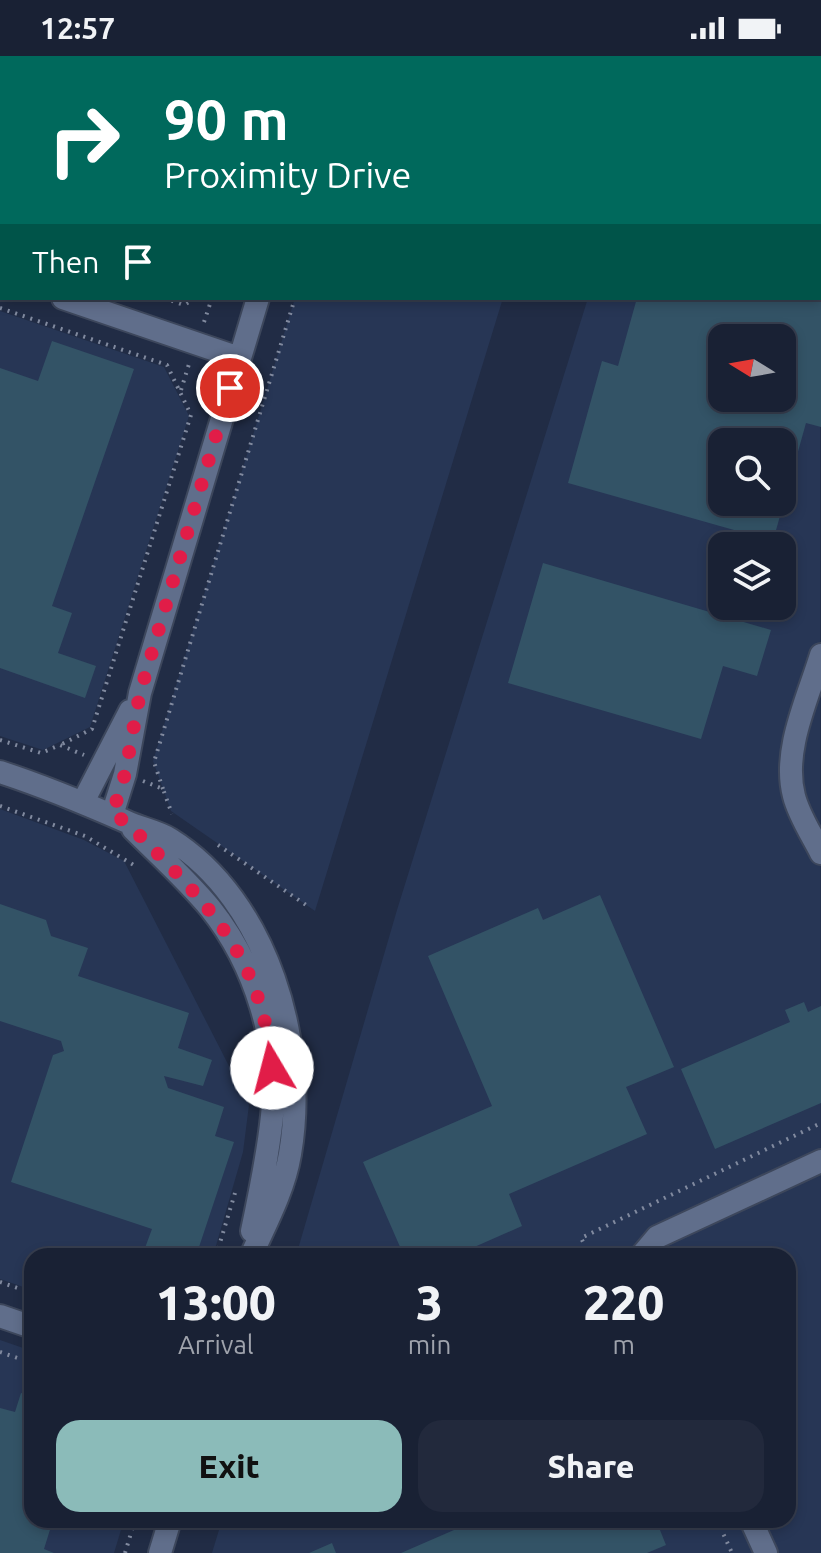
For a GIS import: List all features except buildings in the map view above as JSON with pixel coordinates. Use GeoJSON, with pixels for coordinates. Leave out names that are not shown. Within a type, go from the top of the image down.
{"type":"FeatureCollection","features":[{"type":"Feature","properties":{"kind":"street"},"geometry":{"type":"LineString","coordinates":[[69,300],[239,358]]}},
{"type":"Feature","properties":{"kind":"street"},"geometry":{"type":"LineString","coordinates":[[118,818],[140,693],[257,300]]}},
{"type":"Feature","properties":{"kind":"street"},"geometry":{"type":"LineString","coordinates":[[821,655],[794,744],[791,771],[794,797],[821,853]]}},
{"type":"Feature","properties":{"kind":"street"},"geometry":{"type":"LineString","coordinates":[[83,802],[140,693]]}},
{"type":"Feature","properties":{"kind":"street"},"geometry":{"type":"LineString","coordinates":[[0,772],[169,838],[220,885],[253,932],[273,976],[292,1043],[295,1105],[290,1155],[281,1189],[253,1248]]}},
{"type":"Feature","properties":{"kind":"street"},"geometry":{"type":"LineString","coordinates":[[118,818],[212,910],[236,947],[254,986],[264,1018],[270,1051],[272,1114],[250,1248]]}},
{"type":"Feature","properties":{"kind":"street"},"geometry":{"type":"LineString","coordinates":[[648,1248],[657,1237],[821,1161]]}},
{"type":"Feature","properties":{"kind":"street"},"geometry":{"type":"LineString","coordinates":[[0,1316],[24,1324]]}},
{"type":"Feature","properties":{"kind":"street"},"geometry":{"type":"LineString","coordinates":[[160,1553],[168,1528]]}},
{"type":"Feature","properties":{"kind":"street"},"geometry":{"type":"LineString","coordinates":[[755,1528],[766,1553]]}},
{"type":"Feature","properties":{"kind":"path"},"geometry":{"type":"LineString","coordinates":[[170,300],[184,305],[193,300]]}},
{"type":"Feature","properties":{"kind":"path"},"geometry":{"type":"LineString","coordinates":[[163,789],[154,762],[294,300]]}},
{"type":"Feature","properties":{"kind":"path"},"geometry":{"type":"LineString","coordinates":[[0,308],[167,365],[191,415],[92,729],[60,745]]}},
{"type":"Feature","properties":{"kind":"path"},"geometry":{"type":"LineString","coordinates":[[0,806],[85,836],[143,871]]}},
{"type":"Feature","properties":{"kind":"path"},"geometry":{"type":"LineString","coordinates":[[193,858],[210,840],[309,907]]}},
{"type":"Feature","properties":{"kind":"path"},"geometry":{"type":"LineString","coordinates":[[586,1248],[581,1238],[821,1123]]}},
{"type":"Feature","properties":{"kind":"path"},"geometry":{"type":"LineString","coordinates":[[218,1248],[235,1191]]}},
{"type":"Feature","properties":{"kind":"path"},"geometry":{"type":"LineString","coordinates":[[0,1282],[24,1290]]}},
{"type":"Feature","properties":{"kind":"path"},"geometry":{"type":"LineString","coordinates":[[0,1352],[24,1360]]}},
{"type":"Feature","properties":{"kind":"path"},"geometry":{"type":"LineString","coordinates":[[125,1553],[133,1528]]}},
{"type":"Feature","properties":{"kind":"path"},"geometry":{"type":"LineString","coordinates":[[721,1528],[732,1553]]}},
{"type":"Feature","properties":{"kind":"shaded area"},"geometry":{"type":"Polygon","coordinates":[[[294,300],[502,300],[315,911],[171,811],[153,761],[294,300]]]}},
{"type":"Feature","properties":{"kind":"shaded area"},"geometry":{"type":"Polygon","coordinates":[[[587,300],[820,300],[821,1553],[212,1553],[220,1528],[796,1528],[796,1248],[298,1248],[397,910],[587,300]]]}},
{"type":"Feature","properties":{"kind":"shaded area"},"geometry":{"type":"Polygon","coordinates":[[[0,311],[164,367],[189,416],[90,727],[43,750],[0,736],[0,311]]]}},
{"type":"Feature","properties":{"kind":"shaded area"},"geometry":{"type":"Polygon","coordinates":[[[0,809],[84,840],[124,861],[249,1105],[243,1152],[215,1248],[24,1248],[24,1287],[0,1279],[0,809]]]}},
{"type":"Feature","properties":{"kind":"shaded area"},"geometry":{"type":"Polygon","coordinates":[[[0,1340],[24,1348],[24,1528],[122,1528],[114,1553],[0,1553],[0,1340]]]}},
{"type":"Feature","properties":{"kind":"route"},"geometry":{"type":"LineString","coordinates":[[230,388],[140,693],[125,774],[112,815],[125,821],[194,890],[212,910],[236,947],[254,986],[264,1018],[272,1068]]}}]}
